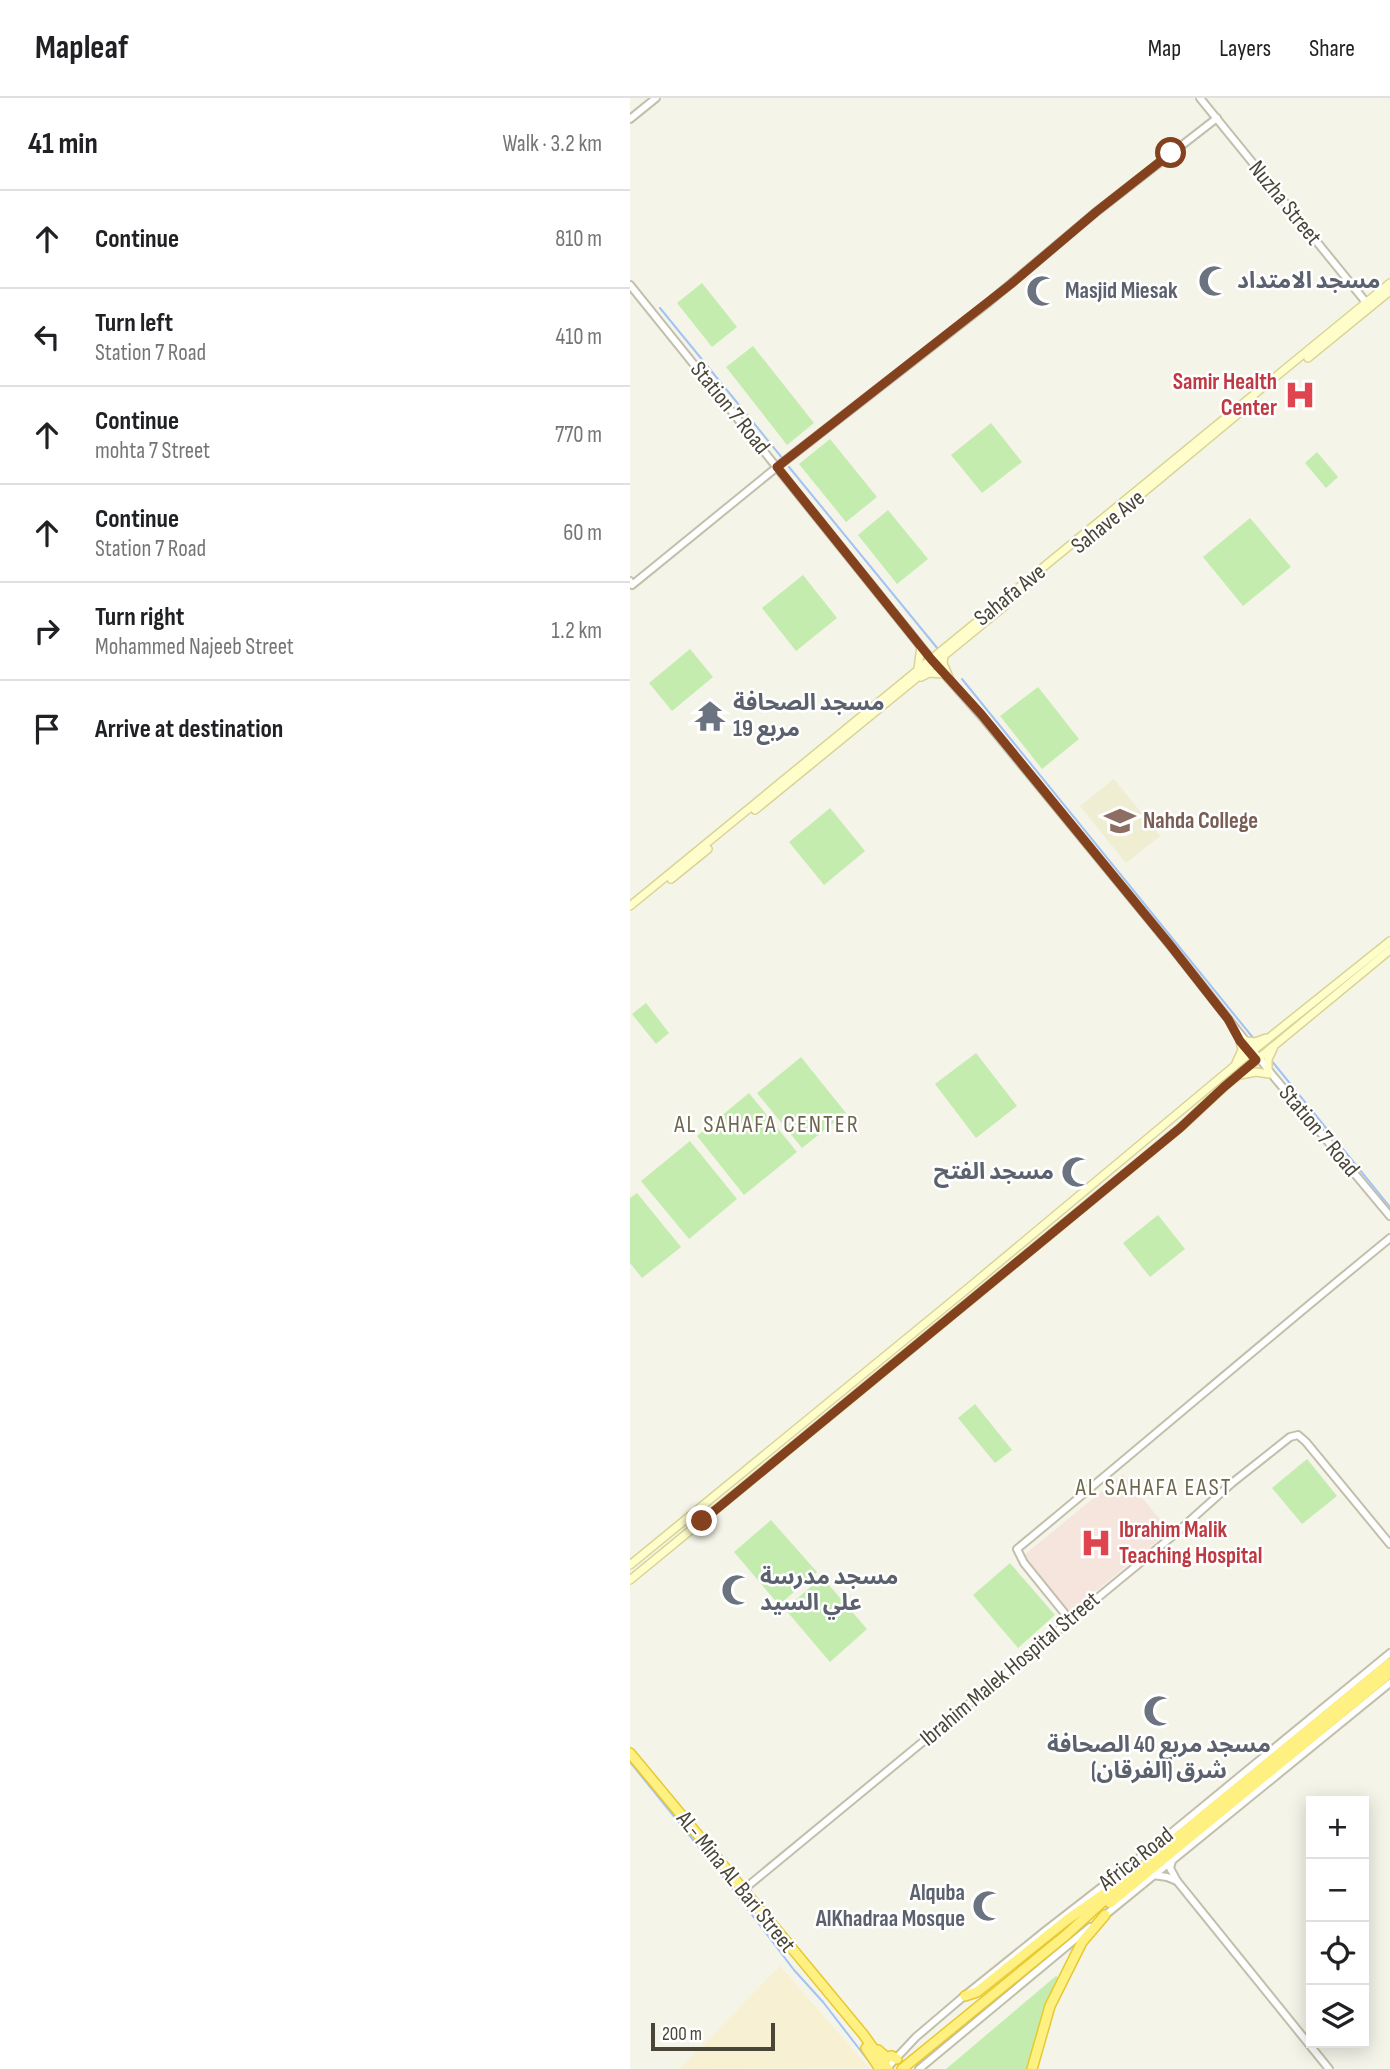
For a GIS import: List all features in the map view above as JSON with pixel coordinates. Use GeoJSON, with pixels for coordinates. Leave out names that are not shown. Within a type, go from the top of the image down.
{"type":"FeatureCollection","features":[{"type":"Feature","properties":{"kind":"highway","name":"Africa Road"},"geometry":{"type":"LineString","coordinates":[[910,2069],[1130,1877],[1390,1663]]}},
{"type":"Feature","properties":{"kind":"highway","name":"Africa Road"},"geometry":{"type":"LineString","coordinates":[[902,2069],[1082,1928],[1147,1871],[1390,1673]]}},
{"type":"Feature","properties":{"kind":"highway"},"geometry":{"type":"LineString","coordinates":[[1283,1750],[1286,1738]]}},
{"type":"Feature","properties":{"kind":"highway","name":"AL- Mina AL Bari Street"},"geometry":{"type":"LineString","coordinates":[[630,1753],[866,2043]]}},
{"type":"Feature","properties":{"kind":"highway"},"geometry":{"type":"LineString","coordinates":[[1248,1800],[1251,1787]]}},
{"type":"Feature","properties":{"kind":"highway"},"geometry":{"type":"LineString","coordinates":[[965,1996],[977,1992],[1077,1912],[1130,1877]]}},
{"type":"Feature","properties":{"kind":"highway"},"geometry":{"type":"LineString","coordinates":[[1032,2069],[1047,2015],[1059,1988],[1083,1942],[1105,1915]]}},
{"type":"Feature","properties":{"kind":"highway"},"geometry":{"type":"LineString","coordinates":[[866,2043],[886,2057],[897,2059]]}},
{"type":"Feature","properties":{"kind":"highway"},"geometry":{"type":"LineString","coordinates":[[866,2043],[880,2068]]}},
{"type":"Feature","properties":{"kind":"highway"},"geometry":{"type":"LineString","coordinates":[[866,2043],[880,2068]]}},
{"type":"Feature","properties":{"kind":"main road"},"geometry":{"type":"LineString","coordinates":[[1369,305],[1390,283]]}},
{"type":"Feature","properties":{"kind":"main road","name":"Sahave Ave"},"geometry":{"type":"LineString","coordinates":[[630,912],[909,684],[945,650],[1369,305],[1390,291]]}},
{"type":"Feature","properties":{"kind":"main road"},"geometry":{"type":"LineString","coordinates":[[909,684],[926,674],[947,677],[943,665],[945,650],[922,647],[918,670]]}},
{"type":"Feature","properties":{"kind":"main road"},"geometry":{"type":"LineString","coordinates":[[630,906],[918,670],[933,661]]}},
{"type":"Feature","properties":{"kind":"main road"},"geometry":{"type":"LineString","coordinates":[[630,1580],[1180,1128],[1258,1059],[1275,1039],[1390,941]]}},
{"type":"Feature","properties":{"kind":"main road"},"geometry":{"type":"LineString","coordinates":[[630,1564],[959,1296],[1251,1052],[1275,1039],[1390,950]]}},
{"type":"Feature","properties":{"kind":"main road"},"geometry":{"type":"LineString","coordinates":[[1235,1066],[1243,1041],[1275,1039]]}},
{"type":"Feature","properties":{"kind":"main road"},"geometry":{"type":"LineString","coordinates":[[1236,1077],[1256,1072],[1270,1073],[1269,1057],[1275,1039]]}},
{"type":"Feature","properties":{"kind":"street"},"geometry":{"type":"LineString","coordinates":[[630,119],[656,98]]}},
{"type":"Feature","properties":{"kind":"street","name":"Nuzha Street"},"geometry":{"type":"LineString","coordinates":[[1200,98],[1369,305]]}},
{"type":"Feature","properties":{"kind":"street"},"geometry":{"type":"LineString","coordinates":[[630,581],[632,585],[1217,118]]}},
{"type":"Feature","properties":{"kind":"street","name":"Station 7 Road"},"geometry":{"type":"LineString","coordinates":[[630,285],[933,661],[981,714],[1186,966],[1251,1052],[1390,1216]]}},
{"type":"Feature","properties":{"kind":"street"},"geometry":{"type":"LineString","coordinates":[[1070,1620],[1024,1563],[1017,1549],[1114,1471],[1139,1446],[1210,1386],[1390,1238]]}},
{"type":"Feature","properties":{"kind":"street","name":"Ibrahim Malek Hospital Street"},"geometry":{"type":"LineString","coordinates":[[743,1890],[1175,1534],[1279,1444],[1294,1435],[1306,1442],[1390,1544]]}},
{"type":"Feature","properties":{"kind":"street","name":"Africa Road"},"geometry":{"type":"LineString","coordinates":[[880,2068],[897,2059],[915,2038],[965,1996],[1166,1837],[1390,1653]]}},
{"type":"Feature","properties":{"kind":"street","name":"Africa Road"},"geometry":{"type":"LineString","coordinates":[[919,2069],[1390,1683]]}},
{"type":"Feature","properties":{"kind":"street"},"geometry":{"type":"LineString","coordinates":[[1174,1859],[1170,1868],[1177,1881],[1329,2069]]}},
{"type":"Feature","properties":{"kind":"street"},"geometry":{"type":"LineString","coordinates":[[1153,1875],[1177,1881]]}},
{"type":"Feature","properties":{"kind":"shaded area","name":"Nahda College"},"geometry":{"type":"Polygon","coordinates":[[[1114,779],[1160,836],[1126,863],[1080,806],[1114,779]]]}},
{"type":"Feature","properties":{"kind":"shaded area","name":"Ibrahim Malik Teaching Hospital"},"geometry":{"type":"Polygon","coordinates":[[[1123,1474],[1169,1531],[1069,1613],[1023,1556],[1123,1474]]]}},
{"type":"Feature","properties":{"kind":"shaded area"},"geometry":{"type":"Polygon","coordinates":[[[780,1966],[869,2068],[679,2069],[780,1966]]]}},
{"type":"Feature","properties":{"kind":"green space"},"geometry":{"type":"Polygon","coordinates":[[[702,283],[737,327],[712,347],[677,303],[702,283]]]}},
{"type":"Feature","properties":{"kind":"green space"},"geometry":{"type":"Polygon","coordinates":[[[753,346],[814,423],[787,445],[726,367],[753,346]]]}},
{"type":"Feature","properties":{"kind":"green space"},"geometry":{"type":"Polygon","coordinates":[[[991,423],[1022,462],[982,493],[951,455],[991,423]]]}},
{"type":"Feature","properties":{"kind":"green space"},"geometry":{"type":"Polygon","coordinates":[[[830,439],[877,497],[846,522],[799,464],[830,439]]]}},
{"type":"Feature","properties":{"kind":"green space"},"geometry":{"type":"Polygon","coordinates":[[[1317,452],[1338,477],[1326,488],[1305,463],[1317,452]]]}},
{"type":"Feature","properties":{"kind":"green space"},"geometry":{"type":"Polygon","coordinates":[[[888,510],[928,559],[897,584],[858,535],[888,510]]]}},
{"type":"Feature","properties":{"kind":"green space"},"geometry":{"type":"Polygon","coordinates":[[[1250,518],[1291,567],[1243,606],[1203,557],[1250,518]]]}},
{"type":"Feature","properties":{"kind":"green space"},"geometry":{"type":"Polygon","coordinates":[[[803,575],[837,618],[796,651],[762,608],[803,575]]]}},
{"type":"Feature","properties":{"kind":"green space"},"geometry":{"type":"Polygon","coordinates":[[[690,649],[713,677],[672,711],[649,683],[690,649]]]}},
{"type":"Feature","properties":{"kind":"green space"},"geometry":{"type":"Polygon","coordinates":[[[1038,687],[1079,739],[1042,769],[1000,716],[1038,687]]]}},
{"type":"Feature","properties":{"kind":"green space"},"geometry":{"type":"Polygon","coordinates":[[[830,808],[865,851],[824,885],[789,842],[830,808]]]}},
{"type":"Feature","properties":{"kind":"green space"},"geometry":{"type":"Polygon","coordinates":[[[646,1003],[669,1033],[656,1044],[632,1014],[646,1003]]]}},
{"type":"Feature","properties":{"kind":"green space"},"geometry":{"type":"Polygon","coordinates":[[[976,1053],[1017,1106],[976,1138],[935,1084],[976,1053]]]}},
{"type":"Feature","properties":{"kind":"green space"},"geometry":{"type":"Polygon","coordinates":[[[801,1057],[846,1113],[802,1148],[757,1093],[801,1057]]]}},
{"type":"Feature","properties":{"kind":"green space"},"geometry":{"type":"Polygon","coordinates":[[[749,1093],[797,1152],[744,1195],[697,1136],[749,1093]]]}},
{"type":"Feature","properties":{"kind":"green space"},"geometry":{"type":"Polygon","coordinates":[[[690,1141],[737,1199],[689,1239],[641,1181],[690,1141]]]}},
{"type":"Feature","properties":{"kind":"green space"},"geometry":{"type":"Polygon","coordinates":[[[637,1193],[681,1247],[642,1278],[630,1263],[630,1198],[637,1193]]]}},
{"type":"Feature","properties":{"kind":"green space"},"geometry":{"type":"Polygon","coordinates":[[[1158,1215],[1185,1249],[1150,1277],[1123,1243],[1158,1215]]]}},
{"type":"Feature","properties":{"kind":"green space"},"geometry":{"type":"Polygon","coordinates":[[[975,1404],[1012,1450],[995,1463],[958,1418],[975,1404]]]}},
{"type":"Feature","properties":{"kind":"green space"},"geometry":{"type":"Polygon","coordinates":[[[1307,1459],[1337,1496],[1302,1524],[1272,1488],[1307,1459]]]}},
{"type":"Feature","properties":{"kind":"green space"},"geometry":{"type":"Polygon","coordinates":[[[771,1520],[817,1572],[779,1605],[734,1552],[771,1520]]]}},
{"type":"Feature","properties":{"kind":"green space"},"geometry":{"type":"Polygon","coordinates":[[[1010,1563],[1055,1615],[1018,1648],[973,1595],[1010,1563]]]}},
{"type":"Feature","properties":{"kind":"green space"},"geometry":{"type":"Polygon","coordinates":[[[822,1577],[867,1629],[830,1662],[785,1609],[822,1577]]]}},
{"type":"Feature","properties":{"kind":"green space"},"geometry":{"type":"Polygon","coordinates":[[[1056,1976],[1059,1978],[1036,2035],[1028,2069],[946,2069],[1056,1976]]]}},
{"type":"Feature","properties":{"kind":"waterway"},"geometry":{"type":"LineString","coordinates":[[660,308],[783,459]]}},
{"type":"Feature","properties":{"kind":"waterway"},"geometry":{"type":"LineString","coordinates":[[789,467],[938,649]]}},
{"type":"Feature","properties":{"kind":"waterway"},"geometry":{"type":"LineString","coordinates":[[962,679],[1254,1039]]}},
{"type":"Feature","properties":{"kind":"waterway"},"geometry":{"type":"LineString","coordinates":[[1271,1060],[1390,1207]]}},
{"type":"Feature","properties":{"kind":"waterway"},"geometry":{"type":"LineString","coordinates":[[630,1762],[874,2068]]}},
{"type":"Feature","properties":{"kind":"place","name":"مسجد الامتداد"},"geometry":{"type":"Point","coordinates":[1214,281]}},
{"type":"Feature","properties":{"kind":"place","name":"Masjid Miesak"},"geometry":{"type":"Point","coordinates":[1042,291]}},
{"type":"Feature","properties":{"kind":"place","name":"Samir Health Center"},"geometry":{"type":"Point","coordinates":[1300,395]}},
{"type":"Feature","properties":{"kind":"place","name":"مسجد الصحافة مربع 19"},"geometry":{"type":"Point","coordinates":[710,716]}},
{"type":"Feature","properties":{"kind":"place","name":"Nahda College"},"geometry":{"type":"Point","coordinates":[1120,821]}},
{"type":"Feature","properties":{"kind":"place","name":"مسجد الفتح"},"geometry":{"type":"Point","coordinates":[1077,1172]}},
{"type":"Feature","properties":{"kind":"place","name":"Ibrahim Malik Teaching Hospital"},"geometry":{"type":"Point","coordinates":[1096,1543]}},
{"type":"Feature","properties":{"kind":"place","name":"مسجد مدرسة علي السيد"},"geometry":{"type":"Point","coordinates":[737,1590]}},
{"type":"Feature","properties":{"kind":"place","name":"مسجد مربع 40 الصحافة شرق (الفرقان)"},"geometry":{"type":"Point","coordinates":[1159,1711]}},
{"type":"Feature","properties":{"kind":"place","name":"Alquba AlKhadraa Mosque"},"geometry":{"type":"Point","coordinates":[988,1906]}},
{"type":"Feature","properties":{"kind":"district","name":"AL SAHAFA CENTER"},"geometry":{"type":"Point","coordinates":[767,1124]}},
{"type":"Feature","properties":{"kind":"district","name":"AL SAHAFA EAST"},"geometry":{"type":"Point","coordinates":[1154,1487]}},
{"type":"Feature","properties":{"kind":"route"},"geometry":{"type":"LineString","coordinates":[[702,1521],[1180,1128],[1256,1060],[1240,1041],[1228,1019],[1170,945],[981,714],[931,659],[777,467],[1011,284],[1171,153]]}}]}
